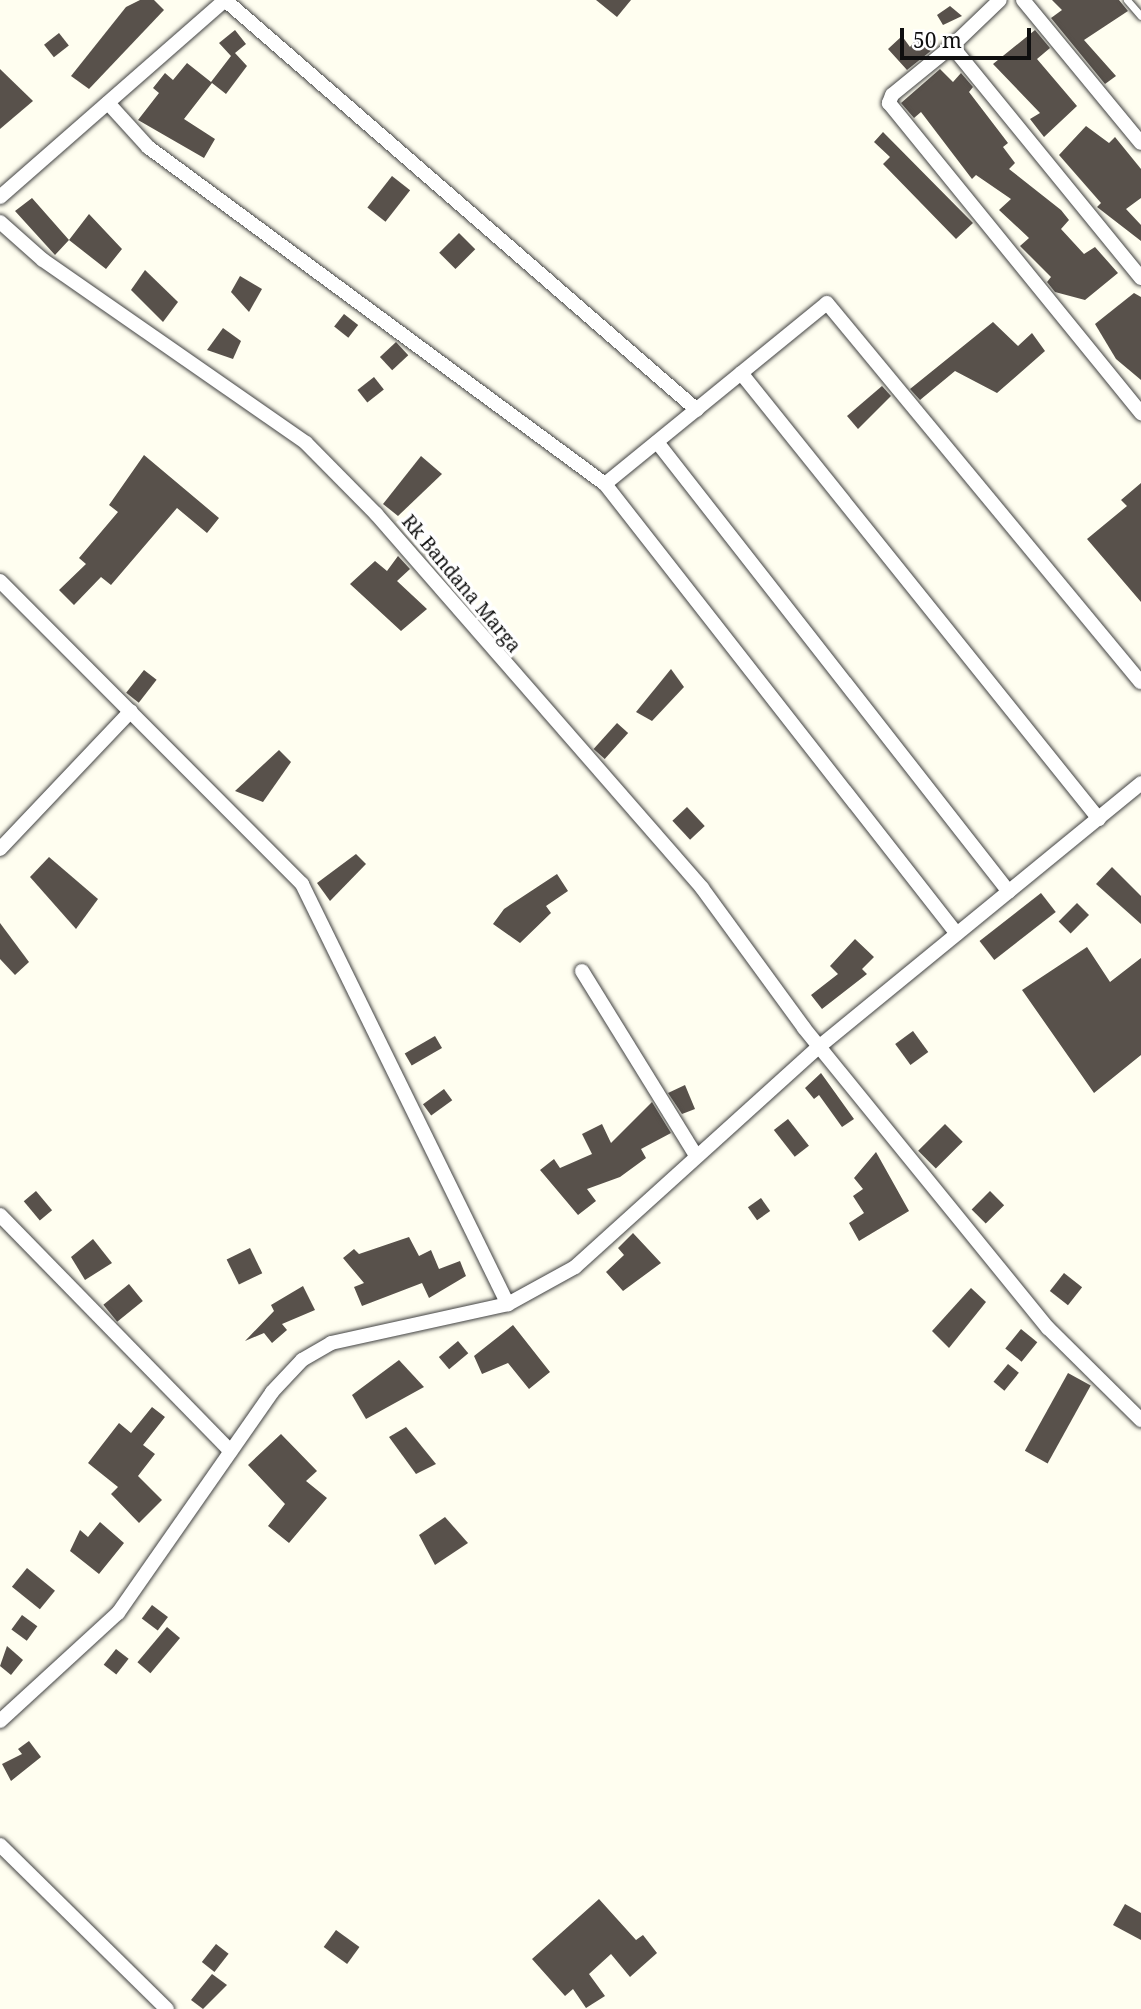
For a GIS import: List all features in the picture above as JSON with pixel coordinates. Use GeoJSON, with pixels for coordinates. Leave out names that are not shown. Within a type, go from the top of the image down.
{"type":"FeatureCollection","features":[{"type":"Feature","properties":{"kind":"street"},"geometry":{"type":"LineString","coordinates":[[0,197],[225,0],[696,410]]}},
{"type":"Feature","properties":{"kind":"street"},"geometry":{"type":"LineString","coordinates":[[1000,0],[889,103],[1141,413]]}},
{"type":"Feature","properties":{"kind":"street"},"geometry":{"type":"LineString","coordinates":[[1023,0],[1141,143]]}},
{"type":"Feature","properties":{"kind":"street"},"geometry":{"type":"LineString","coordinates":[[952,46],[1141,278]]}},
{"type":"Feature","properties":{"kind":"street"},"geometry":{"type":"LineString","coordinates":[[107,103],[148,148],[606,484],[957,934]]}},
{"type":"Feature","properties":{"kind":"street","name":"Rk Bandana Marga"},"geometry":{"type":"LineString","coordinates":[[0,222],[43,260],[315,452],[402,542],[493,655],[693,878],[820,1046],[1048,1328],[1141,1420]]}},
{"type":"Feature","properties":{"kind":"street"},"geometry":{"type":"LineString","coordinates":[[606,484],[827,303],[1141,682]]}},
{"type":"Feature","properties":{"kind":"street"},"geometry":{"type":"LineString","coordinates":[[741,373],[1099,819]]}},
{"type":"Feature","properties":{"kind":"street"},"geometry":{"type":"LineString","coordinates":[[657,442],[1009,892]]}},
{"type":"Feature","properties":{"kind":"street"},"geometry":{"type":"LineString","coordinates":[[0,581],[131,711],[316,905],[508,1304]]}},
{"type":"Feature","properties":{"kind":"street"},"geometry":{"type":"LineString","coordinates":[[0,849],[131,711]]}},
{"type":"Feature","properties":{"kind":"street"},"geometry":{"type":"LineString","coordinates":[[0,1721],[118,1613],[272,1391],[302,1360],[331,1343],[508,1304],[575,1267],[695,1154],[820,1046],[1141,783]]}},
{"type":"Feature","properties":{"kind":"street"},"geometry":{"type":"LineString","coordinates":[[582,971],[695,1154]]}},
{"type":"Feature","properties":{"kind":"street"},"geometry":{"type":"LineString","coordinates":[[0,1215],[230,1451]]}},
{"type":"Feature","properties":{"kind":"street"},"geometry":{"type":"LineString","coordinates":[[0,1844],[167,2009]]}},
{"type":"Feature","properties":{"kind":"lane"},"geometry":{"type":"LineString","coordinates":[[1127,0],[1141,16]]}},
{"type":"Feature","properties":{"kind":"building"},"geometry":{"type":"Polygon","coordinates":[[[140,0],[154,0],[164,10],[89,89],[71,76],[126,7],[140,0]]]}},
{"type":"Feature","properties":{"kind":"building"},"geometry":{"type":"Polygon","coordinates":[[[596,0],[631,0],[617,17],[596,0]]]}},
{"type":"Feature","properties":{"kind":"building"},"geometry":{"type":"Polygon","coordinates":[[[1052,0],[1119,0],[1128,11],[1084,40],[1116,76],[1105,84],[1051,18],[1062,10],[1052,0]]]}},
{"type":"Feature","properties":{"kind":"building"},"geometry":{"type":"Polygon","coordinates":[[[950,6],[962,16],[943,25],[937,15],[950,6]]]}},
{"type":"Feature","properties":{"kind":"building"},"geometry":{"type":"Polygon","coordinates":[[[235,30],[246,44],[235,53],[247,66],[226,94],[212,83],[184,119],[215,139],[204,158],[138,120],[159,93],[153,88],[165,73],[173,80],[187,63],[211,82],[231,56],[219,43],[235,30]]]}},
{"type":"Feature","properties":{"kind":"building"},"geometry":{"type":"Polygon","coordinates":[[[1035,30],[1050,48],[1037,59],[1077,106],[1044,137],[1030,119],[1040,113],[993,64],[1035,30]]]}},
{"type":"Feature","properties":{"kind":"building"},"geometry":{"type":"Polygon","coordinates":[[[59,33],[69,46],[54,57],[44,45],[59,33]]]}},
{"type":"Feature","properties":{"kind":"building"},"geometry":{"type":"Polygon","coordinates":[[[921,33],[937,46],[907,70],[888,49],[902,36],[910,47],[921,33]]]}},
{"type":"Feature","properties":{"kind":"building"},"geometry":{"type":"Polygon","coordinates":[[[0,69],[33,101],[0,129],[0,69]]]}},
{"type":"Feature","properties":{"kind":"building"},"geometry":{"type":"Polygon","coordinates":[[[940,69],[953,82],[961,73],[973,87],[969,92],[1008,143],[1003,147],[1015,163],[1009,169],[1061,210],[1069,220],[1061,229],[1084,254],[1095,247],[1118,273],[1085,300],[1055,292],[1047,282],[1051,277],[1020,246],[1029,238],[999,210],[1011,199],[976,175],[972,179],[921,112],[914,118],[901,103],[940,69]]]}},
{"type":"Feature","properties":{"kind":"building"},"geometry":{"type":"Polygon","coordinates":[[[1086,126],[1109,143],[1115,137],[1141,169],[1141,198],[1126,209],[1141,225],[1141,241],[1097,207],[1101,203],[1059,155],[1086,126]]]}},
{"type":"Feature","properties":{"kind":"building"},"geometry":{"type":"Polygon","coordinates":[[[883,132],[973,223],[956,239],[883,164],[890,157],[874,142],[883,132]]]}},
{"type":"Feature","properties":{"kind":"building"},"geometry":{"type":"Polygon","coordinates":[[[392,176],[410,190],[385,222],[367,208],[392,176]]]}},
{"type":"Feature","properties":{"kind":"building"},"geometry":{"type":"Polygon","coordinates":[[[32,198],[69,240],[55,255],[15,211],[32,198]]]}},
{"type":"Feature","properties":{"kind":"building"},"geometry":{"type":"Polygon","coordinates":[[[89,214],[122,249],[106,269],[69,240],[89,214]]]}},
{"type":"Feature","properties":{"kind":"building"},"geometry":{"type":"Polygon","coordinates":[[[459,233],[475,249],[455,269],[439,253],[459,233]]]}},
{"type":"Feature","properties":{"kind":"building"},"geometry":{"type":"Polygon","coordinates":[[[145,270],[178,302],[163,322],[131,290],[145,270]]]}},
{"type":"Feature","properties":{"kind":"building"},"geometry":{"type":"Polygon","coordinates":[[[240,276],[262,289],[249,312],[231,292],[240,276]]]}},
{"type":"Feature","properties":{"kind":"building"},"geometry":{"type":"Polygon","coordinates":[[[1134,293],[1141,297],[1141,380],[1116,359],[1095,324],[1134,293]]]}},
{"type":"Feature","properties":{"kind":"building"},"geometry":{"type":"Polygon","coordinates":[[[344,314],[358,325],[348,338],[334,327],[344,314]]]}},
{"type":"Feature","properties":{"kind":"building"},"geometry":{"type":"Polygon","coordinates":[[[993,322],[1018,346],[1032,333],[1045,351],[997,393],[955,371],[920,400],[910,389],[993,322]]]}},
{"type":"Feature","properties":{"kind":"building"},"geometry":{"type":"Polygon","coordinates":[[[223,328],[241,341],[233,359],[207,350],[223,328]]]}},
{"type":"Feature","properties":{"kind":"building"},"geometry":{"type":"Polygon","coordinates":[[[396,342],[408,355],[392,370],[380,357],[396,342]]]}},
{"type":"Feature","properties":{"kind":"building"},"geometry":{"type":"Polygon","coordinates":[[[374,377],[384,390],[367,403],[357,390],[374,377]]]}},
{"type":"Feature","properties":{"kind":"building"},"geometry":{"type":"Polygon","coordinates":[[[882,386],[891,396],[858,429],[847,416],[882,386]]]}},
{"type":"Feature","properties":{"kind":"building"},"geometry":{"type":"Polygon","coordinates":[[[144,455],[219,518],[207,533],[177,508],[111,585],[101,577],[74,605],[59,590],[86,564],[79,558],[118,512],[109,505],[144,455]]]}},
{"type":"Feature","properties":{"kind":"building"},"geometry":{"type":"Polygon","coordinates":[[[421,456],[442,474],[398,516],[383,504],[421,456]]]}},
{"type":"Feature","properties":{"kind":"building"},"geometry":{"type":"Polygon","coordinates":[[[1141,483],[1141,602],[1087,539],[1127,506],[1121,500],[1141,483]]]}},
{"type":"Feature","properties":{"kind":"building"},"geometry":{"type":"Polygon","coordinates":[[[398,556],[410,569],[397,581],[427,609],[401,631],[350,584],[375,561],[387,571],[398,556]]]}},
{"type":"Feature","properties":{"kind":"building"},"geometry":{"type":"Polygon","coordinates":[[[671,669],[684,687],[652,721],[636,712],[671,669]]]}},
{"type":"Feature","properties":{"kind":"building"},"geometry":{"type":"Polygon","coordinates":[[[144,670],[157,680],[139,703],[126,693],[144,670]]]}},
{"type":"Feature","properties":{"kind":"building"},"geometry":{"type":"Polygon","coordinates":[[[617,723],[628,733],[605,759],[594,749],[617,723]]]}},
{"type":"Feature","properties":{"kind":"building"},"geometry":{"type":"Polygon","coordinates":[[[279,750],[291,762],[263,802],[235,791],[279,750]]]}},
{"type":"Feature","properties":{"kind":"building"},"geometry":{"type":"Polygon","coordinates":[[[687,807],[705,826],[690,840],[672,821],[687,807]]]}},
{"type":"Feature","properties":{"kind":"building"},"geometry":{"type":"Polygon","coordinates":[[[356,854],[366,864],[330,901],[317,883],[356,854]]]}},
{"type":"Feature","properties":{"kind":"building"},"geometry":{"type":"Polygon","coordinates":[[[49,857],[98,899],[76,929],[30,877],[49,857]]]}},
{"type":"Feature","properties":{"kind":"building"},"geometry":{"type":"Polygon","coordinates":[[[1112,867],[1141,896],[1141,924],[1096,884],[1112,867]]]}},
{"type":"Feature","properties":{"kind":"building"},"geometry":{"type":"Polygon","coordinates":[[[557,874],[568,891],[546,906],[551,913],[520,943],[493,924],[504,909],[557,874]]]}},
{"type":"Feature","properties":{"kind":"building"},"geometry":{"type":"Polygon","coordinates":[[[1041,893],[1056,912],[994,960],[980,941],[1041,893]]]}},
{"type":"Feature","properties":{"kind":"building"},"geometry":{"type":"Polygon","coordinates":[[[1077,903],[1089,915],[1071,933],[1059,921],[1077,903]]]}},
{"type":"Feature","properties":{"kind":"building"},"geometry":{"type":"Polygon","coordinates":[[[0,923],[29,962],[15,975],[0,959],[0,923]]]}},
{"type":"Feature","properties":{"kind":"building"},"geometry":{"type":"Polygon","coordinates":[[[855,939],[874,957],[862,969],[867,974],[822,1009],[811,995],[838,974],[830,966],[855,939]]]}},
{"type":"Feature","properties":{"kind":"building"},"geometry":{"type":"Polygon","coordinates":[[[1087,947],[1110,982],[1141,958],[1141,1055],[1094,1093],[1022,990],[1087,947]]]}},
{"type":"Feature","properties":{"kind":"building"},"geometry":{"type":"Polygon","coordinates":[[[913,1031],[928,1052],[910,1065],[895,1044],[913,1031]]]}},
{"type":"Feature","properties":{"kind":"building"},"geometry":{"type":"Polygon","coordinates":[[[435,1036],[442,1048],[412,1066],[405,1054],[435,1036]]]}},
{"type":"Feature","properties":{"kind":"building"},"geometry":{"type":"Polygon","coordinates":[[[821,1073],[854,1119],[842,1127],[819,1095],[814,1099],[805,1088],[821,1073]]]}},
{"type":"Feature","properties":{"kind":"building"},"geometry":{"type":"Polygon","coordinates":[[[685,1085],[695,1109],[682,1114],[668,1093],[685,1085]]]}},
{"type":"Feature","properties":{"kind":"building"},"geometry":{"type":"Polygon","coordinates":[[[444,1089],[452,1100],[431,1116],[423,1104],[444,1089]]]}},
{"type":"Feature","properties":{"kind":"building"},"geometry":{"type":"Polygon","coordinates":[[[652,1102],[671,1133],[641,1149],[646,1158],[620,1177],[587,1189],[596,1201],[578,1215],[540,1170],[554,1159],[560,1168],[592,1154],[582,1134],[602,1124],[611,1143],[652,1102]]]}},
{"type":"Feature","properties":{"kind":"building"},"geometry":{"type":"Polygon","coordinates":[[[788,1119],[809,1146],[795,1157],[774,1130],[788,1119]]]}},
{"type":"Feature","properties":{"kind":"building"},"geometry":{"type":"Polygon","coordinates":[[[945,1124],[963,1142],[936,1169],[918,1151],[945,1124]]]}},
{"type":"Feature","properties":{"kind":"building"},"geometry":{"type":"Polygon","coordinates":[[[876,1152],[909,1211],[859,1241],[849,1223],[864,1213],[853,1196],[863,1189],[854,1178],[876,1152]]]}},
{"type":"Feature","properties":{"kind":"building"},"geometry":{"type":"Polygon","coordinates":[[[36,1191],[52,1210],[40,1220],[24,1201],[36,1191]]]}},
{"type":"Feature","properties":{"kind":"building"},"geometry":{"type":"Polygon","coordinates":[[[990,1191],[1004,1205],[986,1224],[972,1209],[990,1191]]]}},
{"type":"Feature","properties":{"kind":"building"},"geometry":{"type":"Polygon","coordinates":[[[761,1198],[770,1211],[757,1220],[748,1207],[761,1198]]]}},
{"type":"Feature","properties":{"kind":"building"},"geometry":{"type":"Polygon","coordinates":[[[633,1233],[661,1263],[623,1291],[606,1272],[624,1255],[618,1248],[633,1233]]]}},
{"type":"Feature","properties":{"kind":"building"},"geometry":{"type":"Polygon","coordinates":[[[409,1237],[419,1256],[431,1250],[439,1269],[460,1261],[466,1276],[429,1298],[422,1283],[362,1306],[354,1287],[364,1283],[343,1258],[354,1249],[359,1254],[409,1237]]]}},
{"type":"Feature","properties":{"kind":"building"},"geometry":{"type":"Polygon","coordinates":[[[93,1239],[112,1263],[85,1280],[71,1257],[93,1239]]]}},
{"type":"Feature","properties":{"kind":"building"},"geometry":{"type":"Polygon","coordinates":[[[250,1248],[262,1273],[239,1285],[227,1259],[250,1248]]]}},
{"type":"Feature","properties":{"kind":"building"},"geometry":{"type":"Polygon","coordinates":[[[1064,1273],[1082,1287],[1068,1305],[1050,1291],[1064,1273]]]}},
{"type":"Feature","properties":{"kind":"building"},"geometry":{"type":"Polygon","coordinates":[[[129,1284],[143,1301],[117,1322],[103,1305],[129,1284]]]}},
{"type":"Feature","properties":{"kind":"building"},"geometry":{"type":"Polygon","coordinates":[[[303,1286],[315,1310],[282,1324],[287,1330],[272,1343],[264,1333],[245,1341],[274,1311],[271,1305],[303,1286]]]}},
{"type":"Feature","properties":{"kind":"building"},"geometry":{"type":"Polygon","coordinates":[[[971,1288],[986,1302],[949,1348],[932,1331],[971,1288]]]}},
{"type":"Feature","properties":{"kind":"building"},"geometry":{"type":"Polygon","coordinates":[[[513,1325],[550,1372],[529,1389],[508,1363],[482,1374],[474,1356],[513,1325]]]}},
{"type":"Feature","properties":{"kind":"building"},"geometry":{"type":"Polygon","coordinates":[[[1021,1329],[1037,1342],[1022,1362],[1005,1348],[1021,1329]]]}},
{"type":"Feature","properties":{"kind":"building"},"geometry":{"type":"Polygon","coordinates":[[[458,1341],[468,1353],[449,1369],[439,1357],[458,1341]]]}},
{"type":"Feature","properties":{"kind":"building"},"geometry":{"type":"Polygon","coordinates":[[[399,1360],[424,1387],[366,1419],[352,1395],[399,1360]]]}},
{"type":"Feature","properties":{"kind":"building"},"geometry":{"type":"Polygon","coordinates":[[[1008,1364],[1019,1373],[1004,1391],[994,1382],[1008,1364]]]}},
{"type":"Feature","properties":{"kind":"building"},"geometry":{"type":"Polygon","coordinates":[[[1068,1373],[1091,1386],[1048,1463],[1025,1451],[1068,1373]]]}},
{"type":"Feature","properties":{"kind":"building"},"geometry":{"type":"Polygon","coordinates":[[[152,1407],[165,1417],[143,1445],[155,1454],[138,1476],[162,1500],[139,1523],[111,1494],[118,1487],[88,1463],[119,1423],[131,1433],[152,1407]]]}},
{"type":"Feature","properties":{"kind":"building"},"geometry":{"type":"Polygon","coordinates":[[[406,1427],[436,1464],[416,1474],[389,1437],[406,1427]]]}},
{"type":"Feature","properties":{"kind":"building"},"geometry":{"type":"Polygon","coordinates":[[[281,1434],[317,1471],[306,1481],[327,1498],[289,1543],[268,1526],[285,1504],[248,1465],[281,1434]]]}},
{"type":"Feature","properties":{"kind":"building"},"geometry":{"type":"Polygon","coordinates":[[[445,1517],[468,1543],[435,1565],[419,1535],[445,1517]]]}},
{"type":"Feature","properties":{"kind":"building"},"geometry":{"type":"Polygon","coordinates":[[[100,1522],[124,1543],[99,1574],[70,1551],[80,1530],[88,1537],[100,1522]]]}},
{"type":"Feature","properties":{"kind":"building"},"geometry":{"type":"Polygon","coordinates":[[[27,1568],[55,1591],[40,1609],[12,1587],[27,1568]]]}},
{"type":"Feature","properties":{"kind":"building"},"geometry":{"type":"Polygon","coordinates":[[[152,1605],[168,1617],[158,1631],[142,1619],[152,1605]]]}},
{"type":"Feature","properties":{"kind":"building"},"geometry":{"type":"Polygon","coordinates":[[[22,1615],[37,1626],[27,1641],[11,1630],[22,1615]]]}},
{"type":"Feature","properties":{"kind":"building"},"geometry":{"type":"Polygon","coordinates":[[[167,1627],[180,1638],[150,1673],[137,1662],[167,1627]]]}},
{"type":"Feature","properties":{"kind":"building"},"geometry":{"type":"Polygon","coordinates":[[[7,1646],[23,1660],[11,1675],[0,1666],[7,1646]]]}},
{"type":"Feature","properties":{"kind":"building"},"geometry":{"type":"Polygon","coordinates":[[[116,1649],[129,1659],[116,1675],[104,1665],[116,1649]]]}},
{"type":"Feature","properties":{"kind":"building"},"geometry":{"type":"Polygon","coordinates":[[[29,1741],[41,1757],[11,1781],[2,1764],[22,1754],[18,1749],[29,1741]]]}},
{"type":"Feature","properties":{"kind":"building"},"geometry":{"type":"Polygon","coordinates":[[[599,1899],[636,1940],[643,1935],[657,1953],[630,1977],[611,1954],[589,1974],[605,1996],[586,2008],[573,1989],[565,1996],[532,1959],[599,1899]]]}},
{"type":"Feature","properties":{"kind":"building"},"geometry":{"type":"Polygon","coordinates":[[[1125,1904],[1141,1913],[1141,1940],[1113,1925],[1125,1904]]]}},
{"type":"Feature","properties":{"kind":"building"},"geometry":{"type":"Polygon","coordinates":[[[336,1930],[359,1947],[347,1964],[324,1947],[336,1930]]]}},
{"type":"Feature","properties":{"kind":"building"},"geometry":{"type":"Polygon","coordinates":[[[216,1944],[229,1954],[214,1972],[202,1962],[216,1944]]]}},
{"type":"Feature","properties":{"kind":"building"},"geometry":{"type":"Polygon","coordinates":[[[212,1974],[227,1985],[203,2009],[191,2000],[212,1974]]]}}]}
